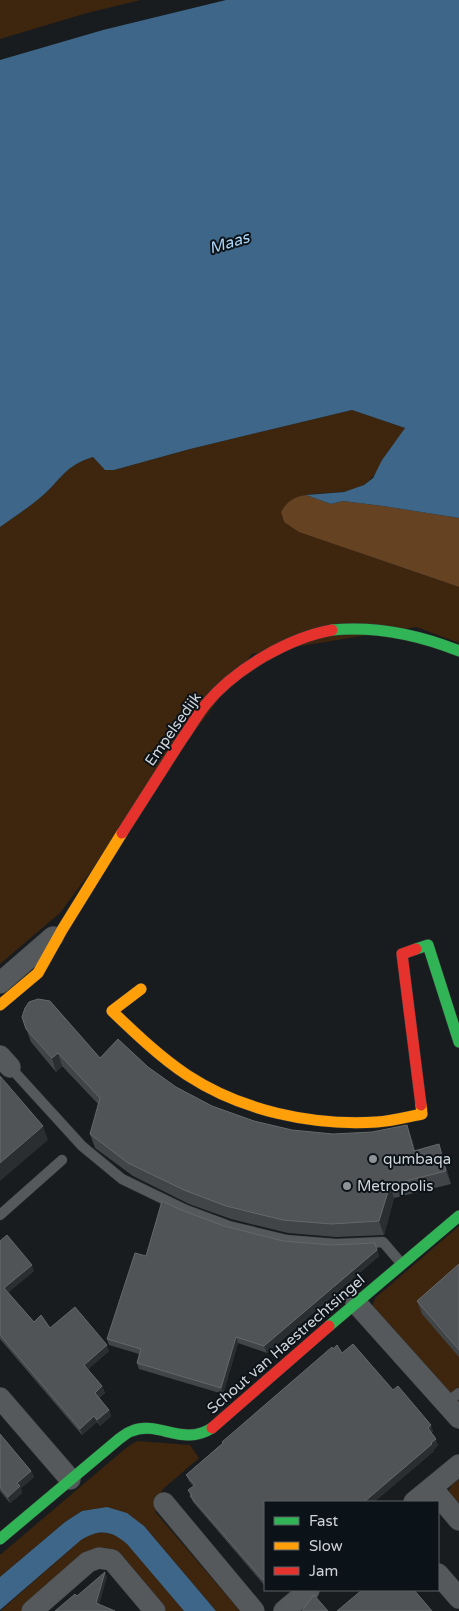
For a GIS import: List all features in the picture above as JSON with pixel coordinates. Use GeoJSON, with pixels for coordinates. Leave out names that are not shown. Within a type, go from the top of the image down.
{"type":"FeatureCollection","features":[{"type":"Feature","properties":{"kind":"street","name":"Empelsedijk"},"geometry":{"type":"LineString","coordinates":[[0,1005],[38,973],[62,930],[165,765],[205,705],[224,685],[253,664],[283,646],[312,634],[352,628],[372,629],[428,639],[459,651]]}},
{"type":"Feature","properties":{"kind":"street"},"geometry":{"type":"LineString","coordinates":[[0,982],[62,930]]}},
{"type":"Feature","properties":{"kind":"street"},"geometry":{"type":"LineString","coordinates":[[141,989],[112,1012],[166,1060],[207,1088],[264,1111],[316,1121],[370,1122],[422,1114],[402,954],[428,945],[459,1042]]}},
{"type":"Feature","properties":{"kind":"street","name":"Schout van Haestrechtsingel"},"geometry":{"type":"LineString","coordinates":[[0,1539],[70,1479],[133,1430],[148,1429],[190,1436],[203,1434],[214,1427],[402,1263],[459,1216]]}},
{"type":"Feature","properties":{"kind":"street"},"geometry":{"type":"LineString","coordinates":[[356,1303],[455,1405]]}},
{"type":"Feature","properties":{"kind":"street"},"geometry":{"type":"LineString","coordinates":[[0,1398],[70,1479]]}},
{"type":"Feature","properties":{"kind":"street"},"geometry":{"type":"LineString","coordinates":[[415,1501],[459,1465]]}},
{"type":"Feature","properties":{"kind":"street"},"geometry":{"type":"LineString","coordinates":[[432,1488],[459,1520]]}},
{"type":"Feature","properties":{"kind":"street"},"geometry":{"type":"LineString","coordinates":[[164,1503],[254,1611]]}},
{"type":"Feature","properties":{"kind":"street"},"geometry":{"type":"LineString","coordinates":[[32,1611],[88,1562],[99,1558],[112,1560],[155,1611]]}},
{"type":"Feature","properties":{"kind":"street"},"geometry":{"type":"LineString","coordinates":[[439,1575],[459,1598]]}},
{"type":"Feature","properties":{"kind":"street"},"geometry":{"type":"LineString","coordinates":[[284,1611],[308,1591]]}},
{"type":"Feature","properties":{"kind":"lane"},"geometry":{"type":"LineString","coordinates":[[5,1061],[82,1146],[122,1178],[186,1210],[229,1226],[287,1240],[336,1244],[383,1242],[402,1263]]}},
{"type":"Feature","properties":{"kind":"lane"},"geometry":{"type":"LineString","coordinates":[[0,1216],[62,1160]]}},
{"type":"Feature","properties":{"kind":"shaded area"},"geometry":{"type":"Polygon","coordinates":[[[0,0],[141,0],[87,13],[0,39],[0,0]]]}},
{"type":"Feature","properties":{"kind":"shaded area"},"geometry":{"type":"Polygon","coordinates":[[[352,410],[405,428],[369,481],[355,489],[344,492],[308,495],[298,498],[288,503],[281,512],[284,522],[360,553],[459,587],[459,643],[416,627],[252,654],[60,913],[0,964],[0,527],[41,497],[69,469],[93,457],[105,470],[114,470],[190,449],[352,410]]]}},
{"type":"Feature","properties":{"kind":"shaded area"},"geometry":{"type":"Polygon","coordinates":[[[306,495],[331,504],[343,501],[459,518],[459,587],[299,532],[284,522],[281,512],[291,500],[306,495]]]}},
{"type":"Feature","properties":{"kind":"shaded area"},"geometry":{"type":"Polygon","coordinates":[[[459,1226],[459,1410],[372,1309],[375,1298],[459,1226]]]}},
{"type":"Feature","properties":{"kind":"shaded area"},"geometry":{"type":"Polygon","coordinates":[[[137,1441],[190,1445],[199,1458],[163,1489],[154,1504],[156,1513],[240,1611],[216,1611],[144,1526],[82,1511],[65,1522],[0,1577],[0,1555],[126,1448],[137,1441]]]}},
{"type":"Feature","properties":{"kind":"shaded area"},"geometry":{"type":"Polygon","coordinates":[[[459,1479],[459,1505],[448,1492],[451,1486],[459,1479]]]}},
{"type":"Feature","properties":{"kind":"shaded area"},"geometry":{"type":"Polygon","coordinates":[[[104,1532],[118,1536],[127,1544],[184,1611],[164,1611],[116,1556],[22,1611],[0,1611],[81,1540],[91,1534],[104,1532]]]}},
{"type":"Feature","properties":{"kind":"water","name":"Maas"},"geometry":{"type":"Polygon","coordinates":[[[226,0],[459,0],[459,518],[343,501],[331,504],[306,495],[344,492],[364,485],[373,478],[382,460],[405,428],[352,410],[190,449],[114,470],[105,470],[93,457],[69,469],[41,497],[0,527],[0,60],[103,30],[226,0]]]}},
{"type":"Feature","properties":{"kind":"water"},"geometry":{"type":"Polygon","coordinates":[[[107,1507],[127,1513],[144,1526],[216,1611],[184,1611],[127,1544],[116,1536],[105,1533],[87,1536],[81,1540],[0,1610],[0,1577],[65,1522],[82,1511],[107,1507]]]}},
{"type":"Feature","properties":{"kind":"building"},"geometry":{"type":"Polygon","coordinates":[[[38,999],[50,1001],[100,1058],[118,1039],[148,1067],[176,1087],[212,1106],[254,1121],[292,1130],[333,1134],[372,1132],[407,1125],[414,1151],[439,1144],[446,1171],[390,1185],[379,1221],[331,1224],[283,1220],[226,1206],[184,1190],[128,1163],[90,1134],[100,1098],[58,1053],[52,1058],[26,1029],[22,1017],[25,1008],[29,1002],[38,999]]]}},
{"type":"Feature","properties":{"kind":"building"},"geometry":{"type":"Polygon","coordinates":[[[0,1076],[43,1126],[0,1163],[0,1076]]]}},
{"type":"Feature","properties":{"kind":"building"},"geometry":{"type":"Polygon","coordinates":[[[162,1201],[224,1226],[283,1241],[333,1245],[375,1243],[377,1250],[264,1346],[236,1337],[221,1388],[137,1363],[141,1349],[107,1339],[135,1253],[146,1256],[162,1201]]]}},
{"type":"Feature","properties":{"kind":"building"},"geometry":{"type":"Polygon","coordinates":[[[7,1235],[32,1265],[4,1288],[34,1322],[41,1315],[50,1328],[75,1307],[107,1345],[84,1365],[102,1386],[95,1393],[109,1410],[97,1420],[94,1416],[80,1429],[0,1335],[0,1241],[7,1235]]]}},
{"type":"Feature","properties":{"kind":"building"},"geometry":{"type":"Polygon","coordinates":[[[459,1264],[459,1350],[417,1301],[459,1264]]]}},
{"type":"Feature","properties":{"kind":"building"},"geometry":{"type":"Polygon","coordinates":[[[353,1344],[393,1390],[398,1386],[431,1425],[428,1428],[436,1439],[365,1501],[264,1501],[263,1580],[190,1496],[192,1495],[188,1490],[195,1485],[186,1475],[332,1347],[333,1349],[337,1345],[342,1353],[353,1344]]]}},
{"type":"Feature","properties":{"kind":"building"},"geometry":{"type":"Polygon","coordinates":[[[0,1434],[31,1471],[17,1483],[20,1486],[8,1497],[0,1487],[0,1434]]]}},
{"type":"Feature","properties":{"kind":"building"},"geometry":{"type":"Polygon","coordinates":[[[105,1572],[96,1603],[115,1611],[55,1611],[75,1594],[77,1596],[105,1572]]]}},
{"type":"Feature","properties":{"kind":"building"},"geometry":{"type":"Polygon","coordinates":[[[361,1591],[415,1591],[432,1611],[337,1611],[361,1591]]]}},
{"type":"Feature","properties":{"kind":"building"},"geometry":{"type":"Polygon","coordinates":[[[314,1595],[328,1611],[302,1611],[314,1595]]]}},
{"type":"Feature","properties":{"kind":"traffic: fast"},"geometry":{"type":"LineString","coordinates":[[332,630],[365,629],[397,633],[428,640],[459,651]]}},
{"type":"Feature","properties":{"kind":"traffic: fast"},"geometry":{"type":"LineString","coordinates":[[416,949],[428,945],[459,1042]]}},
{"type":"Feature","properties":{"kind":"traffic: fast"},"geometry":{"type":"LineString","coordinates":[[329,1326],[459,1216]]}},
{"type":"Feature","properties":{"kind":"traffic: fast"},"geometry":{"type":"LineString","coordinates":[[0,1539],[129,1432],[142,1428],[191,1435],[212,1428]]}},
{"type":"Feature","properties":{"kind":"traffic: slow"},"geometry":{"type":"LineString","coordinates":[[0,1005],[38,973],[62,930],[122,833]]}},
{"type":"Feature","properties":{"kind":"traffic: slow"},"geometry":{"type":"LineString","coordinates":[[141,989],[112,1011],[167,1061],[208,1088],[231,1098],[278,1114],[352,1123],[394,1120],[422,1114],[421,1105]]}},
{"type":"Feature","properties":{"kind":"traffic: jam"},"geometry":{"type":"LineString","coordinates":[[122,833],[197,717],[218,691],[247,667],[263,657],[298,640],[332,630]]}},
{"type":"Feature","properties":{"kind":"traffic: jam"},"geometry":{"type":"LineString","coordinates":[[416,949],[402,954],[421,1105]]}},
{"type":"Feature","properties":{"kind":"traffic: jam"},"geometry":{"type":"LineString","coordinates":[[212,1428],[329,1326]]}},
{"type":"Feature","properties":{"kind":"place","name":"qumbaqa"},"geometry":{"type":"Point","coordinates":[373,1159]}},
{"type":"Feature","properties":{"kind":"place","name":"Metropolis"},"geometry":{"type":"Point","coordinates":[347,1186]}}]}
